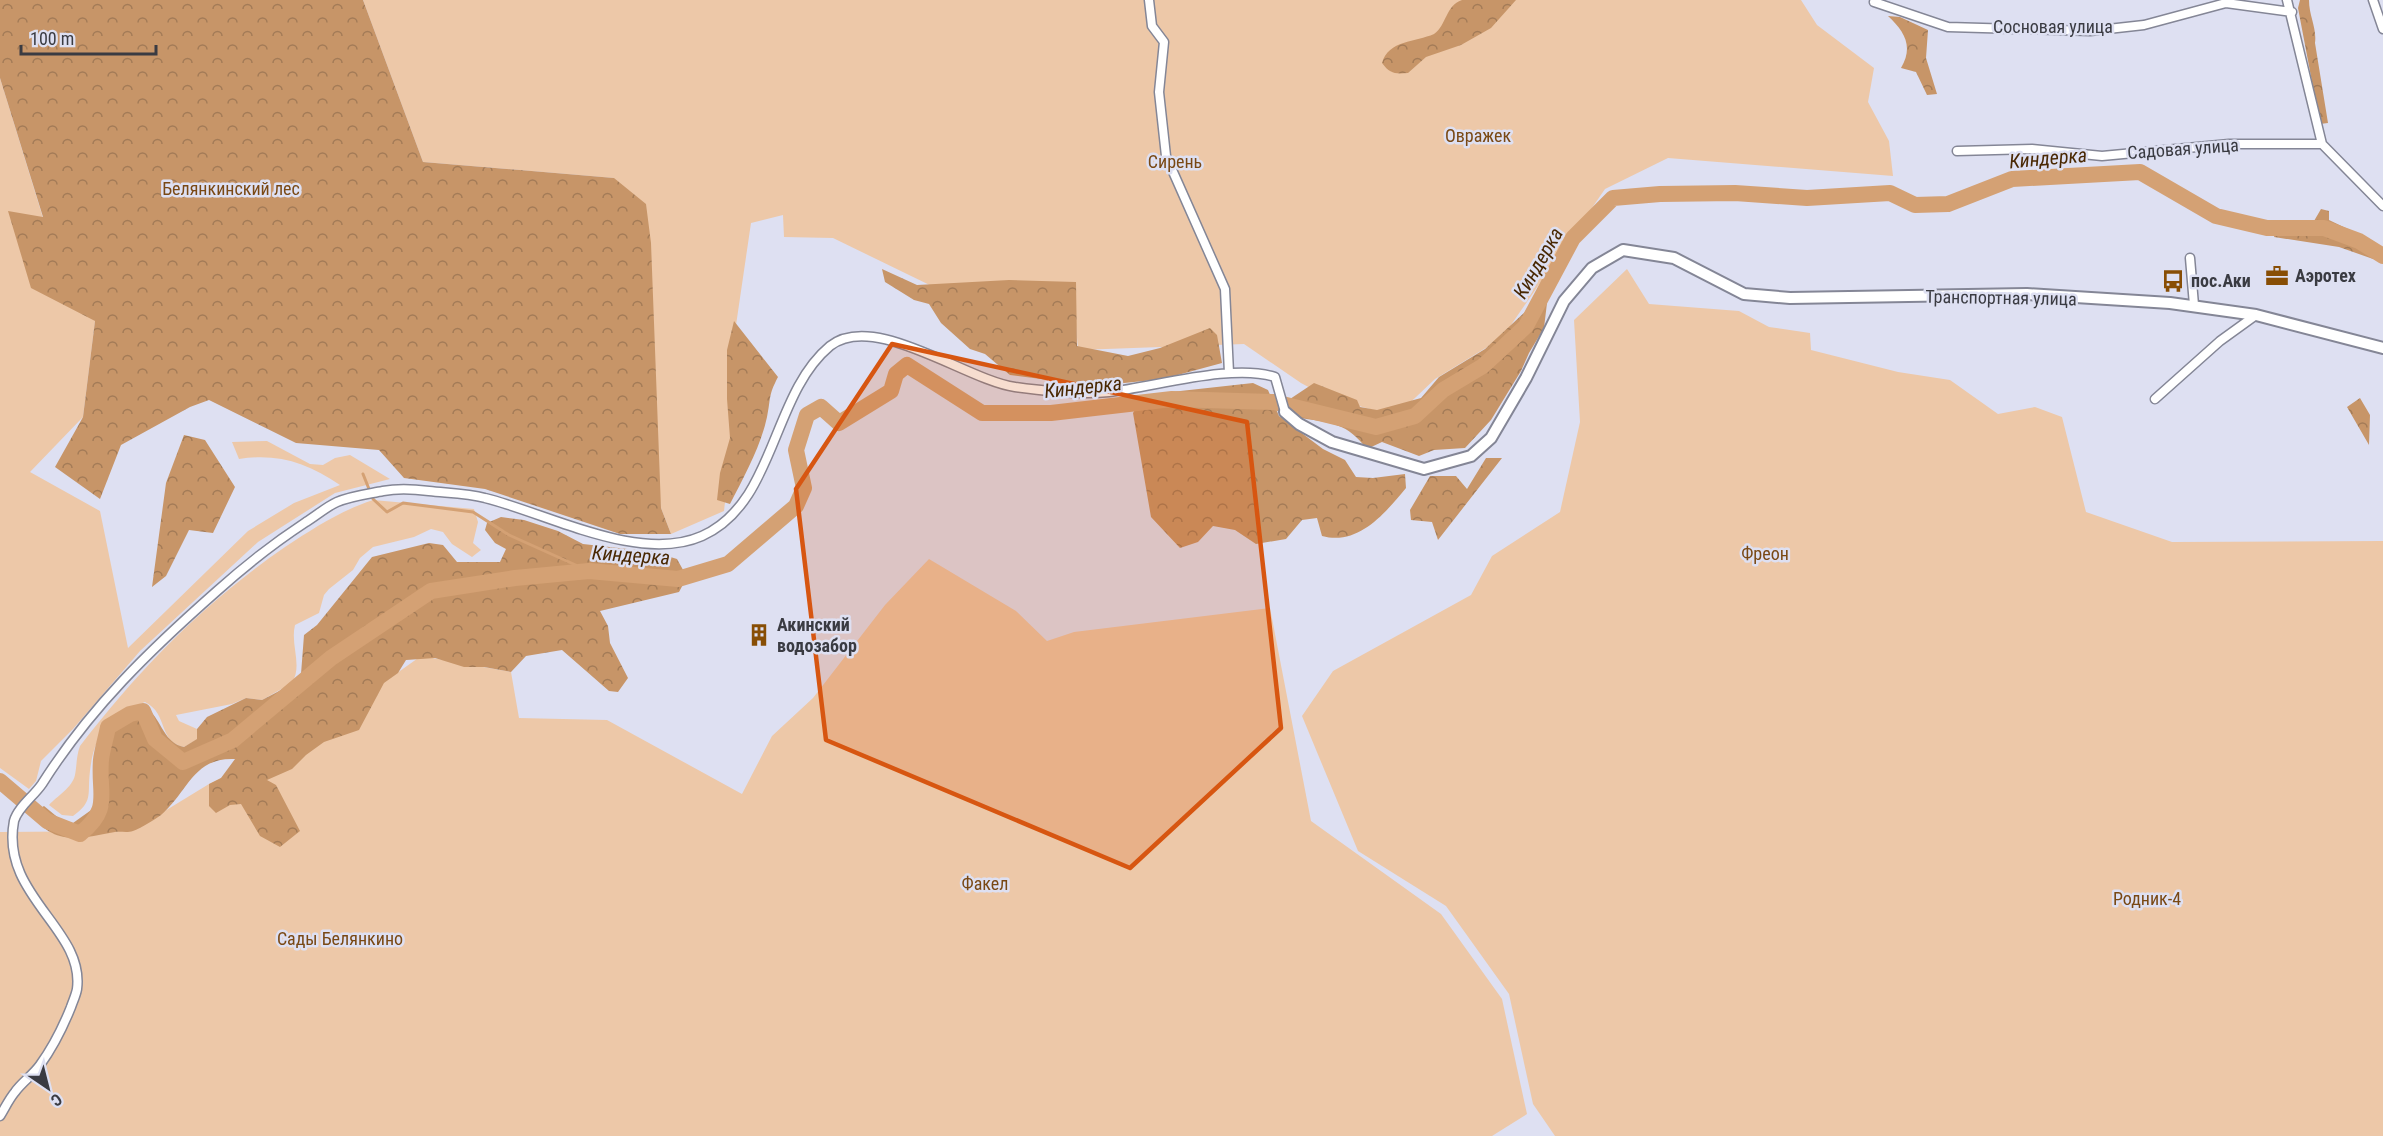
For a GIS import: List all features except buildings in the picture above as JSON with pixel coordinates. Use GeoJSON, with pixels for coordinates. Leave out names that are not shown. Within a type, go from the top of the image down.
{"type":"FeatureCollection","features":[{"type":"Feature","properties":{"kind":"street"},"geometry":{"type":"LineString","coordinates":[[1149,0],[1152,26],[1164,42],[1159,92],[1166,156],[1225,289],[1229,373]]}},
{"type":"Feature","properties":{"kind":"street"},"geometry":{"type":"LineString","coordinates":[[2287,0],[2292,12],[2322,144],[2383,206]]}},
{"type":"Feature","properties":{"kind":"street"},"geometry":{"type":"LineString","coordinates":[[2373,0],[2383,28]]}},
{"type":"Feature","properties":{"kind":"street","name":"Сосновая улица"},"geometry":{"type":"LineString","coordinates":[[1874,2],[1948,27],[2090,31],[2144,25],[2226,3],[2292,12]]}},
{"type":"Feature","properties":{"kind":"street","name":"Садовая улица"},"geometry":{"type":"LineString","coordinates":[[1958,151],[2032,149],[2102,156],[2229,144],[2322,144]]}},
{"type":"Feature","properties":{"kind":"street","name":"Транспортная улица"},"geometry":{"type":"LineString","coordinates":[[1285,412],[1299,424],[1332,442],[1424,469],[1471,456],[1491,438],[1526,378],[1564,301],[1592,268],[1623,250],[1674,258],[1744,294],[1790,298],[2027,294],[2194,305],[2256,315],[2383,348]]}},
{"type":"Feature","properties":{"kind":"street"},"geometry":{"type":"LineString","coordinates":[[2190,258],[2194,305]]}},
{"type":"Feature","properties":{"kind":"street"},"geometry":{"type":"LineString","coordinates":[[2155,399],[2220,341],[2256,315]]}},
{"type":"Feature","properties":{"kind":"street"},"geometry":{"type":"LineString","coordinates":[[0,1116],[13,1094],[39,1067],[64,1025],[77,990],[75,964],[59,936],[22,887],[12,864],[10,851],[13,822],[20,810],[33,798],[73,735],[144,656],[265,549],[339,501],[398,488],[483,497],[618,541],[680,543],[701,537],[726,522],[759,478],[791,400],[809,369],[834,342],[859,336],[880,336],[976,376],[1012,387],[1103,393],[1229,373],[1260,372],[1275,376],[1285,412]]}},
{"type":"Feature","properties":{"kind":"highlighted area"},"geometry":{"type":"Polygon","coordinates":[[[892,344],[1247,422],[1281,728],[1130,868],[826,740],[796,489],[892,344]]]}},
{"type":"Feature","properties":{"kind":"green space","name":"Белянкинский лес"},"geometry":{"type":"Polygon","coordinates":[[[0,0],[363,0],[423,162],[614,178],[646,204],[651,243],[661,508],[671,534],[620,534],[485,489],[404,478],[379,450],[296,443],[209,400],[190,407],[121,445],[100,499],[55,467],[83,417],[95,321],[31,288],[8,211],[43,217],[0,78],[0,0]]]}},
{"type":"Feature","properties":{"kind":"green space","name":"Сирень"},"geometry":{"type":"Polygon","coordinates":[[[363,0],[1801,0],[1817,25],[1874,68],[1868,102],[1889,141],[1893,176],[1668,158],[1605,189],[1502,338],[1435,379],[1396,416],[1329,398],[1301,383],[1244,344],[1078,350],[1073,288],[944,292],[833,238],[784,237],[783,215],[751,223],[730,366],[733,431],[724,511],[671,534],[661,508],[614,178],[423,162],[363,0]]]}},
{"type":"Feature","properties":{"kind":"green space"},"geometry":{"type":"Polygon","coordinates":[[[1462,0],[1516,0],[1491,28],[1461,45],[1426,57],[1408,73],[1393,72],[1385,67],[1382,63],[1390,50],[1434,34],[1452,7],[1462,0]]]}},
{"type":"Feature","properties":{"kind":"green space"},"geometry":{"type":"Polygon","coordinates":[[[2300,0],[2309,0],[2328,123],[2320,124],[2298,8],[2300,0]]]}},
{"type":"Feature","properties":{"kind":"green space"},"geometry":{"type":"Polygon","coordinates":[[[1888,16],[1900,17],[1928,30],[1926,58],[1937,94],[1927,95],[1916,72],[1901,68],[1907,53],[1907,46],[1903,33],[1888,16]]]}},
{"type":"Feature","properties":{"kind":"green space"},"geometry":{"type":"Polygon","coordinates":[[[0,78],[43,218],[9,212],[95,321],[83,417],[30,472],[100,511],[128,648],[248,531],[294,503],[340,485],[292,461],[267,457],[239,459],[232,442],[267,441],[310,464],[323,465],[335,458],[350,455],[390,479],[335,493],[258,542],[140,651],[73,729],[41,761],[36,781],[29,789],[0,768],[0,78]]]}},
{"type":"Feature","properties":{"kind":"green space"},"geometry":{"type":"Polygon","coordinates":[[[2321,209],[2329,211],[2329,220],[2373,241],[2380,254],[2373,259],[2339,247],[2274,237],[2277,228],[2293,220],[2314,221],[2321,209]]]}},
{"type":"Feature","properties":{"kind":"green space"},"geometry":{"type":"Polygon","coordinates":[[[882,269],[917,285],[1009,280],[1076,282],[1077,346],[1128,356],[1160,348],[1210,328],[1217,335],[1222,363],[1163,379],[1095,386],[1010,375],[985,354],[970,349],[941,323],[929,304],[914,300],[885,282],[882,269]]]}},
{"type":"Feature","properties":{"kind":"green space","name":"Родник-4"},"geometry":{"type":"Polygon","coordinates":[[[1627,269],[1649,304],[1739,311],[1769,327],[1810,333],[1811,350],[1898,372],[1950,380],[1998,414],[2035,407],[2062,417],[2086,512],[2172,542],[2383,541],[2383,1136],[1555,1136],[1533,1104],[1509,994],[1446,906],[1358,851],[1302,716],[1333,671],[1471,595],[1492,556],[1560,512],[1580,422],[1574,320],[1627,269]]]}},
{"type":"Feature","properties":{"kind":"green space"},"geometry":{"type":"Polygon","coordinates":[[[1547,303],[1544,328],[1521,371],[1491,420],[1465,448],[1434,450],[1419,456],[1382,442],[1367,449],[1346,429],[1330,423],[1301,418],[1287,401],[1314,383],[1357,400],[1360,407],[1377,410],[1421,398],[1439,377],[1485,349],[1525,312],[1547,303]]]}},
{"type":"Feature","properties":{"kind":"green space"},"geometry":{"type":"Polygon","coordinates":[[[734,321],[778,377],[771,393],[761,439],[730,504],[717,500],[720,473],[730,438],[727,350],[734,321]]]}},
{"type":"Feature","properties":{"kind":"green space"},"geometry":{"type":"Polygon","coordinates":[[[1253,383],[1268,390],[1279,416],[1323,449],[1345,460],[1356,477],[1373,478],[1405,474],[1406,488],[1380,517],[1359,532],[1348,536],[1335,538],[1322,536],[1317,518],[1302,520],[1286,539],[1256,544],[1235,530],[1213,526],[1198,542],[1180,548],[1151,517],[1133,413],[1144,395],[1253,383]]]}},
{"type":"Feature","properties":{"kind":"green space"},"geometry":{"type":"Polygon","coordinates":[[[2360,398],[2370,415],[2369,445],[2347,407],[2360,398]]]}},
{"type":"Feature","properties":{"kind":"green space"},"geometry":{"type":"Polygon","coordinates":[[[184,435],[205,440],[235,487],[213,533],[189,530],[166,576],[152,587],[166,483],[184,435]]]}},
{"type":"Feature","properties":{"kind":"green space"},"geometry":{"type":"Polygon","coordinates":[[[1486,458],[1502,458],[1438,540],[1432,522],[1411,520],[1410,510],[1430,476],[1456,476],[1467,489],[1486,458]]]}},
{"type":"Feature","properties":{"kind":"green space"},"geometry":{"type":"Polygon","coordinates":[[[373,500],[474,509],[478,522],[473,543],[481,550],[472,557],[452,544],[443,532],[431,529],[414,537],[373,547],[360,558],[353,570],[324,595],[319,613],[295,625],[296,669],[292,683],[262,700],[246,698],[232,704],[176,715],[179,721],[197,729],[198,739],[184,747],[170,739],[152,707],[145,702],[133,707],[113,720],[100,736],[92,758],[87,801],[80,811],[73,816],[62,815],[49,805],[71,784],[75,775],[80,746],[126,690],[175,638],[228,590],[285,547],[338,515],[373,500]]]}},
{"type":"Feature","properties":{"kind":"green space"},"geometry":{"type":"Polygon","coordinates":[[[501,517],[524,520],[558,531],[583,544],[654,552],[677,559],[687,577],[679,592],[600,611],[608,626],[610,643],[628,678],[618,692],[609,691],[562,650],[526,656],[511,672],[484,667],[464,667],[435,658],[406,660],[398,673],[384,683],[359,730],[324,742],[292,769],[267,780],[276,785],[300,831],[280,847],[260,836],[241,804],[230,805],[216,813],[209,806],[209,784],[221,778],[235,759],[221,760],[200,770],[161,815],[133,831],[69,838],[49,832],[31,814],[44,806],[61,820],[73,823],[94,808],[97,752],[106,725],[126,713],[137,709],[148,709],[172,741],[184,747],[197,739],[197,729],[207,717],[246,698],[262,700],[283,689],[301,674],[304,635],[317,625],[372,557],[429,543],[443,545],[457,562],[500,562],[506,549],[495,543],[485,530],[487,523],[501,517]]]}},
{"type":"Feature","properties":{"kind":"green space","name":"Факел"},"geometry":{"type":"Polygon","coordinates":[[[929,559],[1016,611],[1047,641],[1074,632],[1270,608],[1311,821],[1441,914],[1502,999],[1527,1114],[1492,1136],[0,1136],[0,832],[132,831],[209,784],[317,730],[421,656],[511,672],[519,718],[607,720],[742,794],[772,736],[813,698],[885,605],[929,559]]]}},
{"type":"Feature","properties":{"kind":"waterway","name":"Киндерка"},"geometry":{"type":"LineString","coordinates":[[0,781],[47,821],[80,834],[90,825],[100,808],[101,760],[108,727],[130,714],[143,711],[155,739],[183,762],[233,740],[331,658],[431,591],[515,578],[589,571],[678,579],[728,564],[796,506],[804,488],[796,450],[807,415],[821,407],[839,423],[891,391],[896,374],[907,365],[982,413],[1051,413],[1172,399],[1274,402],[1376,427],[1415,416],[1443,390],[1483,366],[1526,326],[1573,238],[1613,198],[1660,194],[1735,193],[1807,198],[1890,193],[1915,205],[1948,204],[2012,179],[2140,172],[2216,216],[2267,228],[2324,228],[2359,241],[2383,256]]}},
{"type":"Feature","properties":{"kind":"waterway"},"geometry":{"type":"LineString","coordinates":[[363,474],[373,499],[387,512],[403,503],[473,512],[509,535],[589,571]]}},
{"type":"Feature","properties":{"kind":"place","name":"Аэротех"},"geometry":{"type":"Point","coordinates":[2277,276]}},
{"type":"Feature","properties":{"kind":"place","name":"пос.Аки"},"geometry":{"type":"Point","coordinates":[2173,281]}},
{"type":"Feature","properties":{"kind":"place","name":"Акинский водозабор"},"geometry":{"type":"Point","coordinates":[759,635]}},
{"type":"Feature","properties":{"kind":"park label","name":"Овражек"},"geometry":{"type":"Point","coordinates":[1478,136]}},
{"type":"Feature","properties":{"kind":"park label","name":"Фреон"},"geometry":{"type":"Point","coordinates":[1765,554]}},
{"type":"Feature","properties":{"kind":"park label","name":"Сады Белянкино"},"geometry":{"type":"Point","coordinates":[340,939]}}]}
